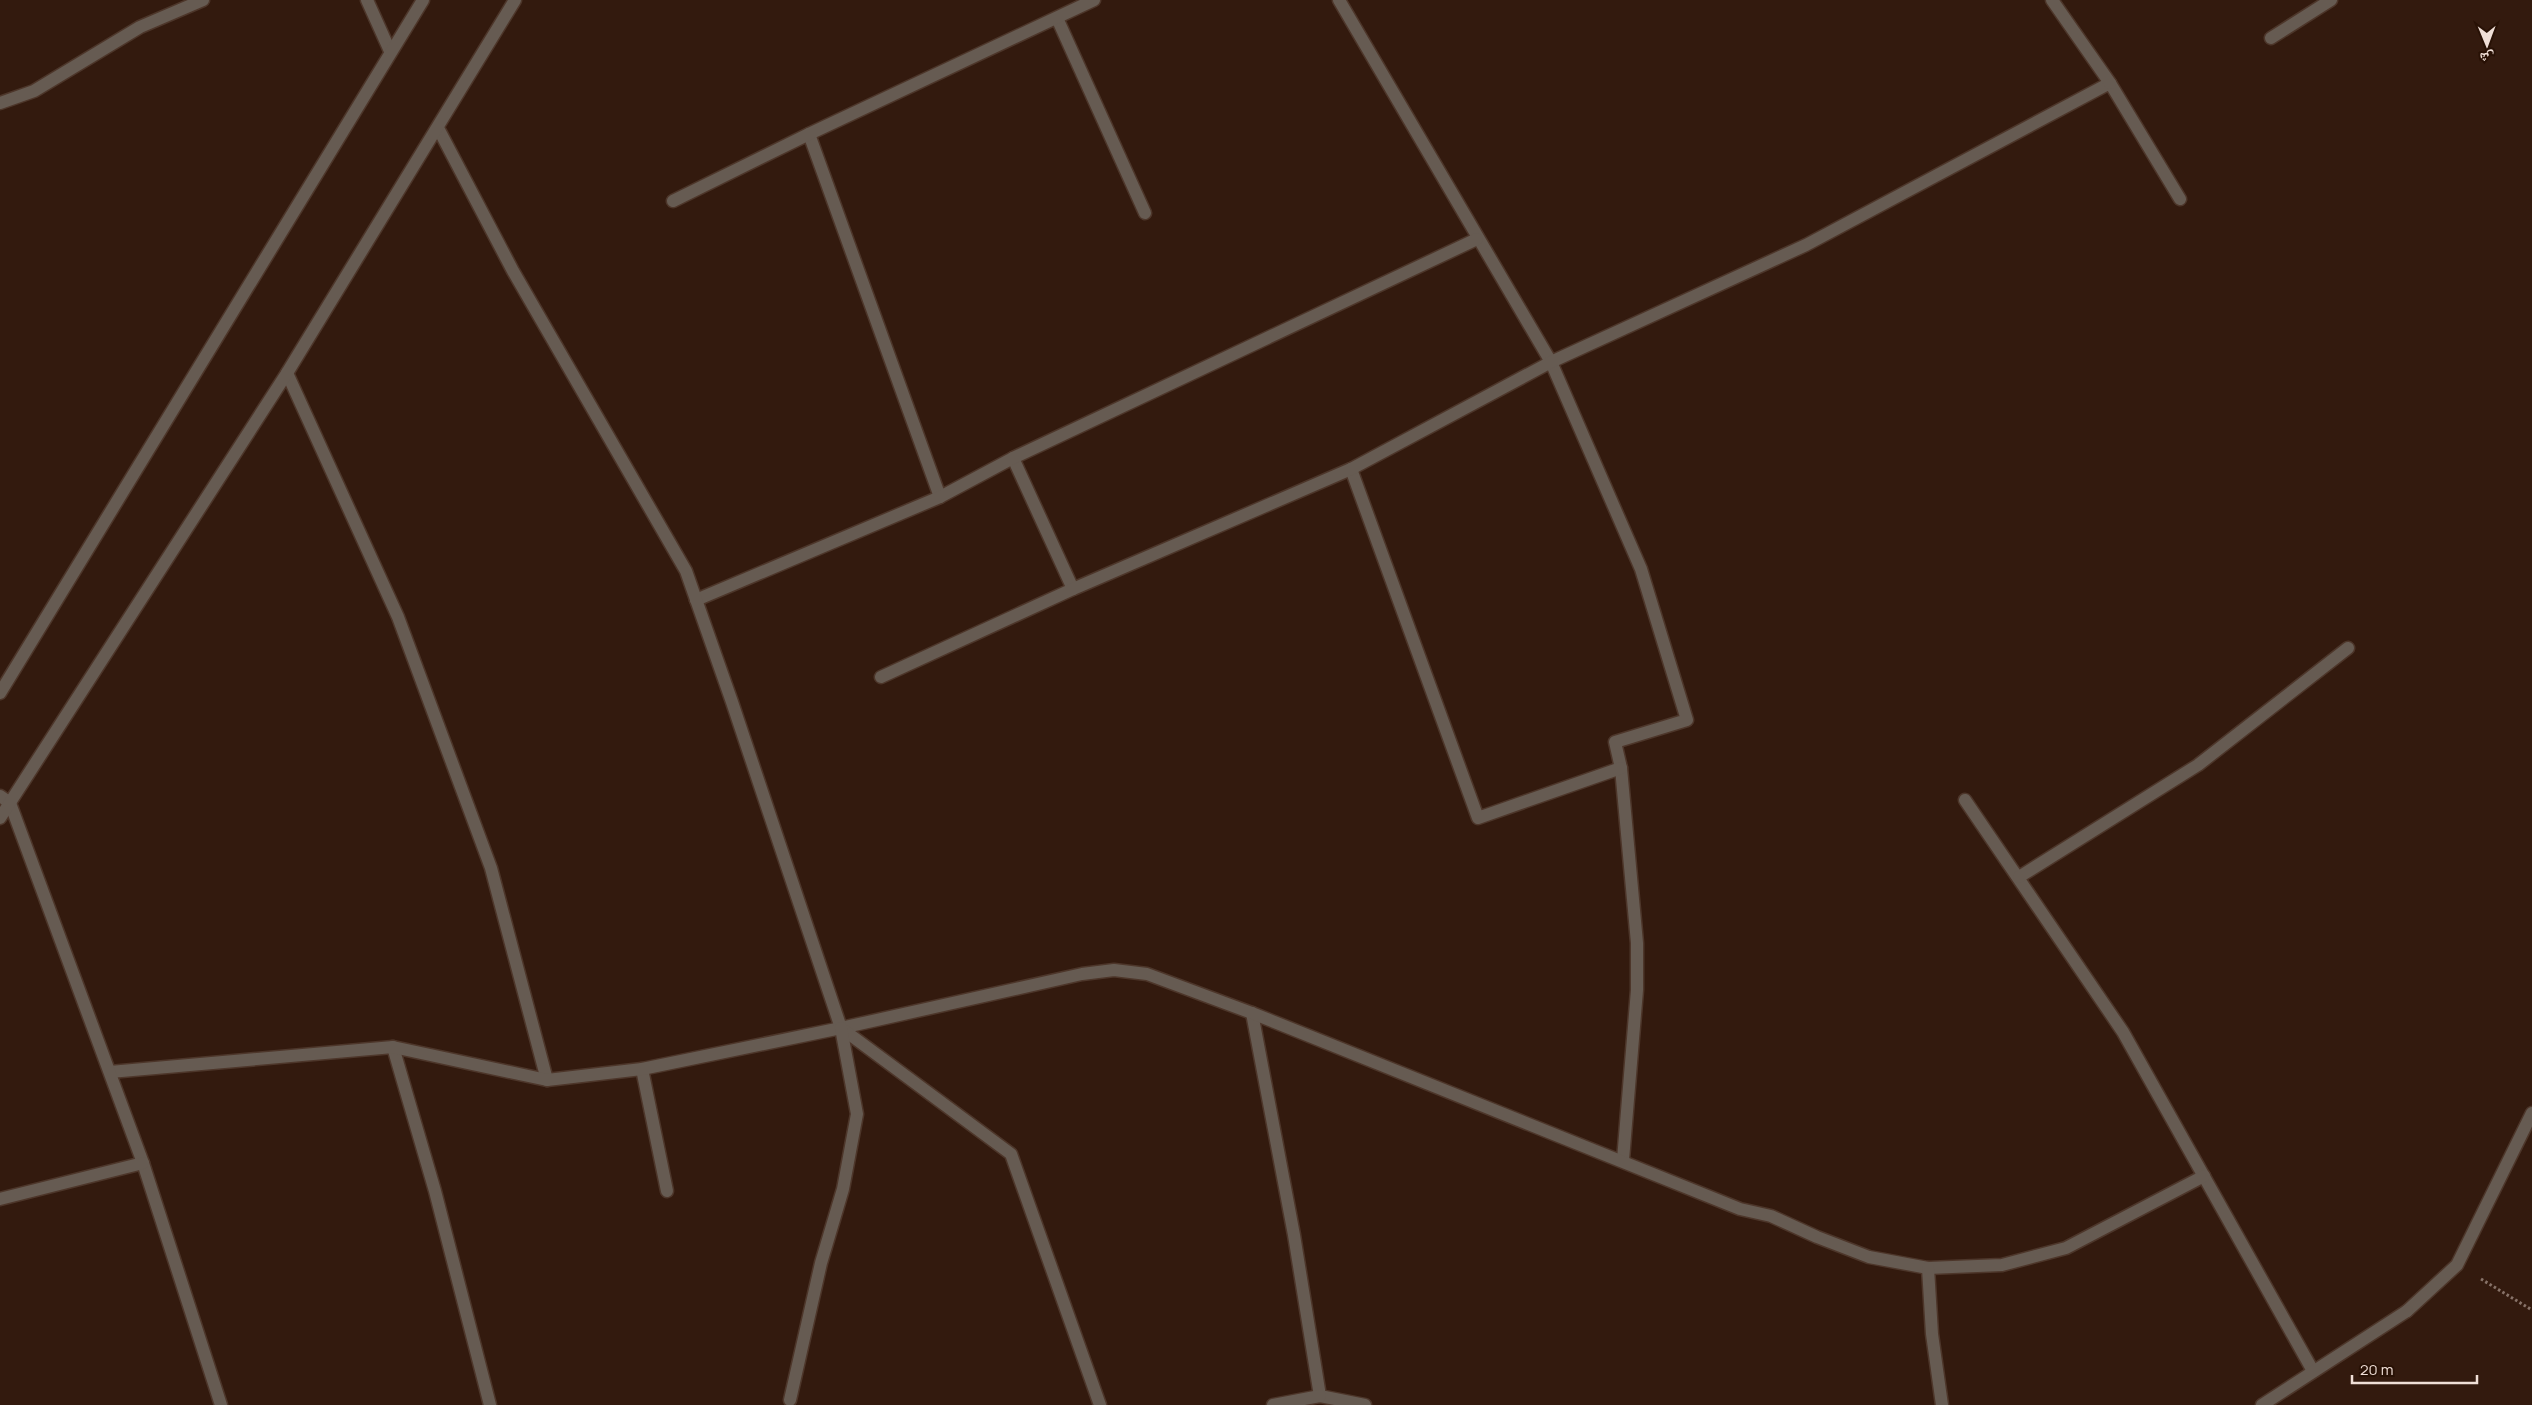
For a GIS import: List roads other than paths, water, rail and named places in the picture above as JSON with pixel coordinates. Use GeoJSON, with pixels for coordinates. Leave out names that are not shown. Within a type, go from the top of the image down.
{"type":"FeatureCollection","features":[{"type":"Feature","properties":{"kind":"street"},"geometry":{"type":"LineString","coordinates":[[0,103],[34,91],[140,27],[203,0]]}},
{"type":"Feature","properties":{"kind":"street"},"geometry":{"type":"LineString","coordinates":[[367,0],[390,51]]}},
{"type":"Feature","properties":{"kind":"street"},"geometry":{"type":"LineString","coordinates":[[0,693],[390,51],[423,0]]}},
{"type":"Feature","properties":{"kind":"street"},"geometry":{"type":"LineString","coordinates":[[0,818],[5,799],[287,373],[515,0]]}},
{"type":"Feature","properties":{"kind":"street"},"geometry":{"type":"LineString","coordinates":[[673,201],[809,134],[1094,0]]}},
{"type":"Feature","properties":{"kind":"street"},"geometry":{"type":"LineString","coordinates":[[1340,0],[1477,239],[1551,362],[1641,568],[1687,720],[1615,742],[1621,768],[1637,943],[1637,990],[1623,1160]]}},
{"type":"Feature","properties":{"kind":"street"},"geometry":{"type":"LineString","coordinates":[[2052,0],[2110,83],[2180,200]]}},
{"type":"Feature","properties":{"kind":"street"},"geometry":{"type":"LineString","coordinates":[[2271,38],[2331,0]]}},
{"type":"Feature","properties":{"kind":"street"},"geometry":{"type":"LineString","coordinates":[[1057,18],[1145,213]]}},
{"type":"Feature","properties":{"kind":"street"},"geometry":{"type":"LineString","coordinates":[[881,677],[1073,589],[1351,469],[1551,362],[1806,245],[2110,83]]}},
{"type":"Feature","properties":{"kind":"street"},"geometry":{"type":"LineString","coordinates":[[438,128],[513,271],[686,571],[841,1028],[857,1114],[842,1189],[821,1263],[790,1400]]}},
{"type":"Feature","properties":{"kind":"street"},"geometry":{"type":"LineString","coordinates":[[809,134],[940,496]]}},
{"type":"Feature","properties":{"kind":"street"},"geometry":{"type":"LineString","coordinates":[[696,600],[940,496],[1013,458],[1477,239]]}},
{"type":"Feature","properties":{"kind":"street"},"geometry":{"type":"LineString","coordinates":[[287,373],[398,617],[491,868],[547,1080]]}},
{"type":"Feature","properties":{"kind":"street"},"geometry":{"type":"LineString","coordinates":[[1013,458],[1073,589]]}},
{"type":"Feature","properties":{"kind":"street"},"geometry":{"type":"LineString","coordinates":[[1351,469],[1478,818],[1621,768]]}},
{"type":"Feature","properties":{"kind":"street"},"geometry":{"type":"LineString","coordinates":[[2019,877],[2198,765],[2348,648]]}},
{"type":"Feature","properties":{"kind":"street"},"geometry":{"type":"LineString","coordinates":[[5,799],[143,1163],[221,1405]]}},
{"type":"Feature","properties":{"kind":"street"},"geometry":{"type":"LineString","coordinates":[[1965,800],[2123,1032],[2314,1371]]}},
{"type":"Feature","properties":{"kind":"street"},"geometry":{"type":"LineString","coordinates":[[110,1072],[393,1047],[547,1080],[642,1069],[841,1028],[1082,974],[1114,970],[1147,974],[1252,1013],[1623,1160],[1740,1209],[1771,1216],[1816,1237],[1869,1257],[1928,1268],[2002,1265],[2066,1248],[2204,1176]]}},
{"type":"Feature","properties":{"kind":"street"},"geometry":{"type":"LineString","coordinates":[[1252,1013],[1294,1235],[1320,1396]]}},
{"type":"Feature","properties":{"kind":"street"},"geometry":{"type":"LineString","coordinates":[[841,1028],[1011,1154],[1100,1405]]}},
{"type":"Feature","properties":{"kind":"street"},"geometry":{"type":"LineString","coordinates":[[393,1047],[435,1191],[490,1405]]}},
{"type":"Feature","properties":{"kind":"street"},"geometry":{"type":"LineString","coordinates":[[642,1069],[667,1191]]}},
{"type":"Feature","properties":{"kind":"street"},"geometry":{"type":"LineString","coordinates":[[2262,1405],[2407,1311],[2457,1264],[2532,1113]]}},
{"type":"Feature","properties":{"kind":"street"},"geometry":{"type":"LineString","coordinates":[[0,1198],[143,1163]]}},
{"type":"Feature","properties":{"kind":"street"},"geometry":{"type":"LineString","coordinates":[[1928,1268],[1932,1334],[1942,1405]]}},
{"type":"Feature","properties":{"kind":"street"},"geometry":{"type":"LineString","coordinates":[[1273,1405],[1320,1396],[1365,1405]]}}]}
